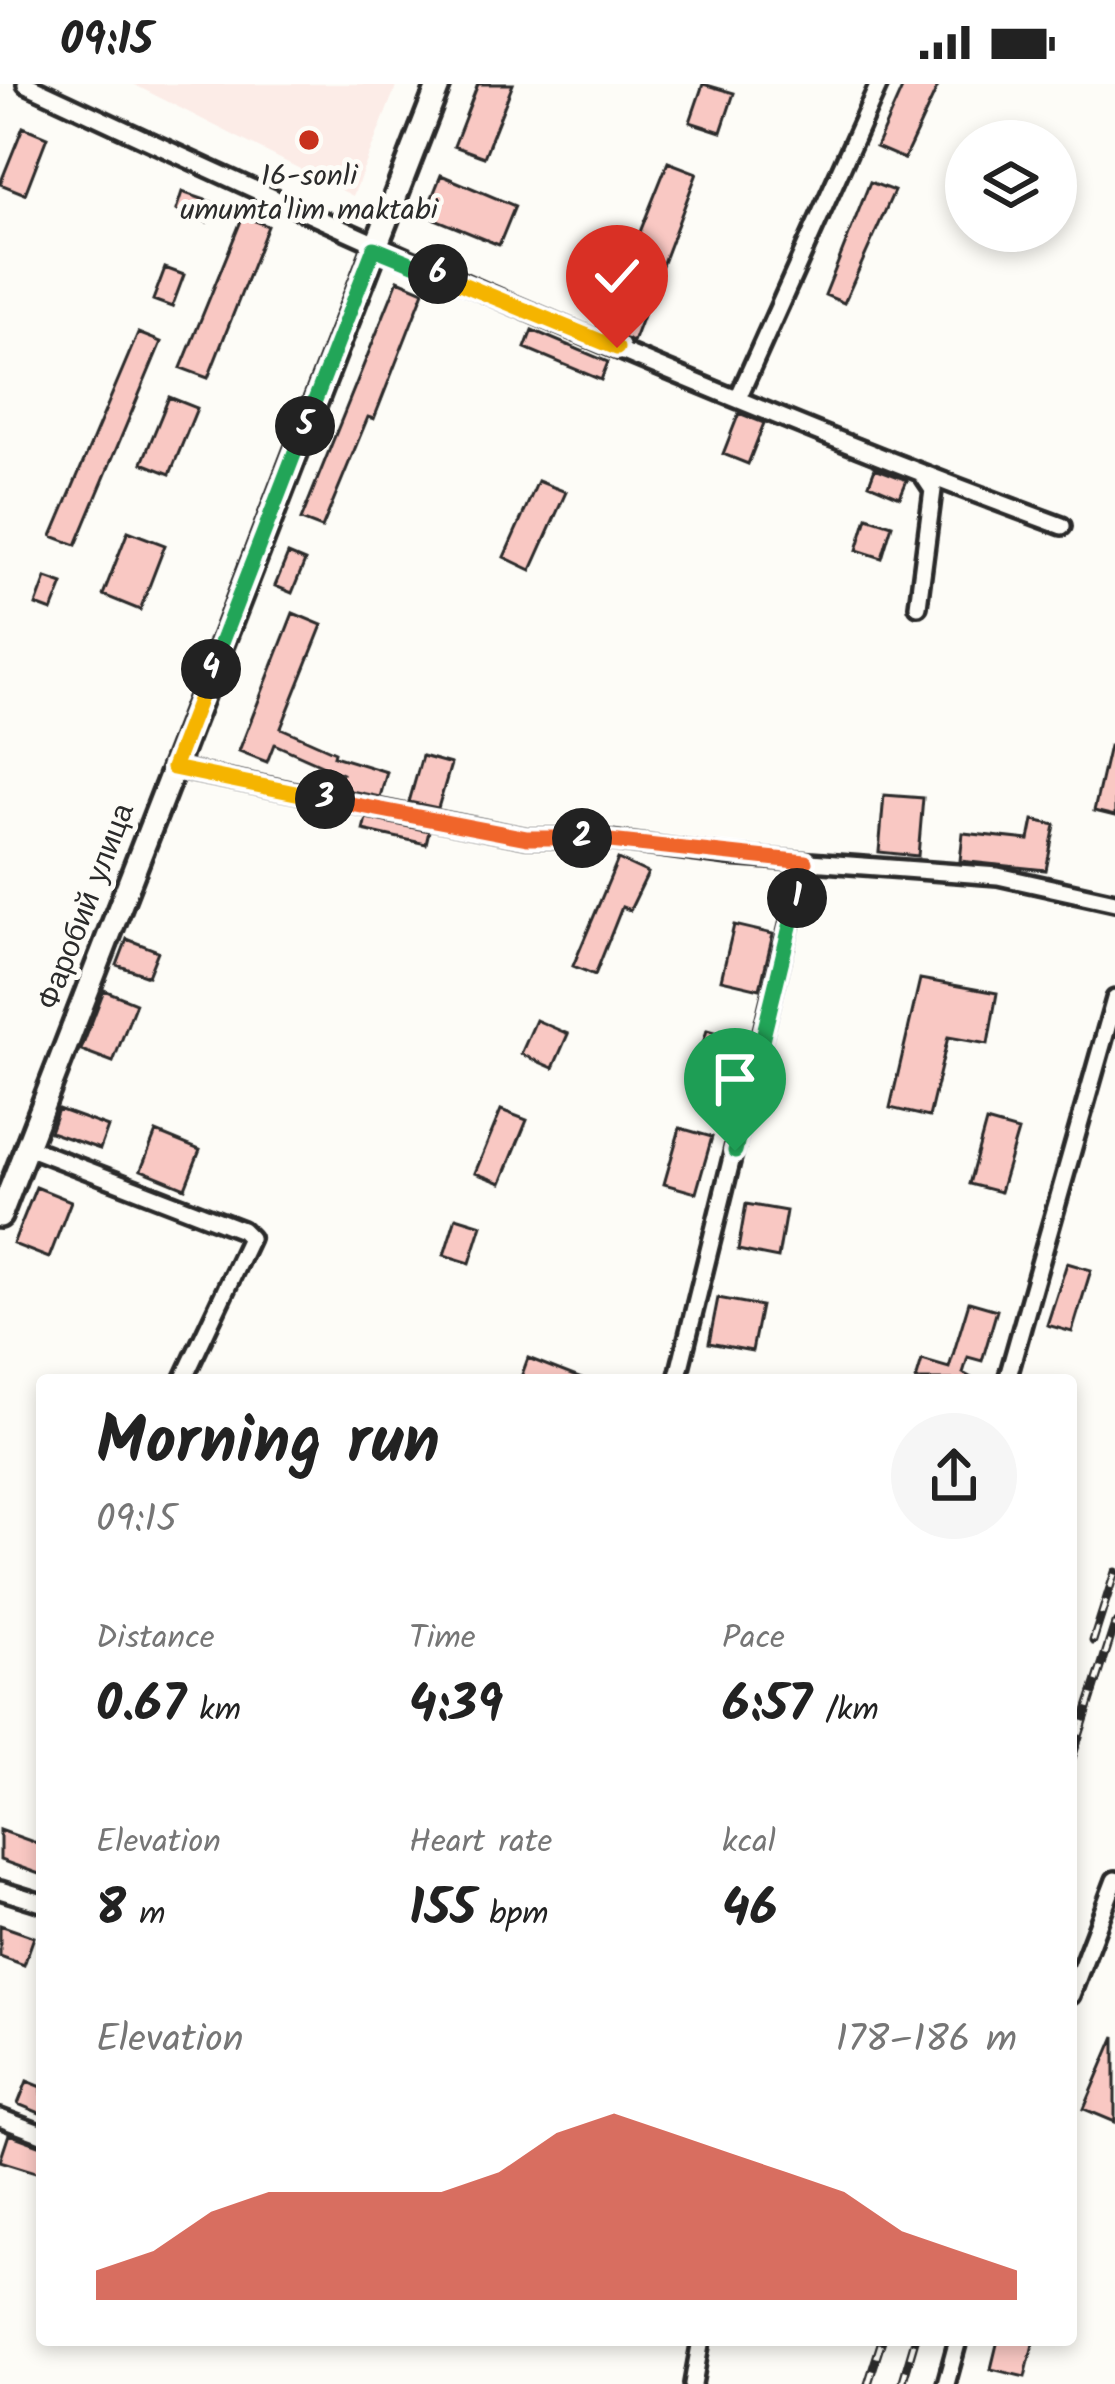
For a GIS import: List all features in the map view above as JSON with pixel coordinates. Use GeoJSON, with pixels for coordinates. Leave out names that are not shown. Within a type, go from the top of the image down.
{"type":"FeatureCollection","features":[{"type":"Feature","properties":{"kind":"street"},"geometry":{"type":"LineString","coordinates":[[26,84],[374,248],[923,475],[1062,526]]}},
{"type":"Feature","properties":{"kind":"street","name":"Фаробий улица"},"geometry":{"type":"LineString","coordinates":[[0,1216],[439,84]]}},
{"type":"Feature","properties":{"kind":"street"},"geometry":{"type":"LineString","coordinates":[[738,398],[879,84]]}},
{"type":"Feature","properties":{"kind":"street"},"geometry":{"type":"LineString","coordinates":[[918,606],[933,490],[923,475]]}},
{"type":"Feature","properties":{"kind":"street"},"geometry":{"type":"LineString","coordinates":[[173,768],[527,838],[593,838],[805,862],[998,876],[1115,902]]}},
{"type":"Feature","properties":{"kind":"street"},"geometry":{"type":"LineString","coordinates":[[678,1374],[805,862]]}},
{"type":"Feature","properties":{"kind":"street"},"geometry":{"type":"LineString","coordinates":[[1009,1374],[1115,999]]}},
{"type":"Feature","properties":{"kind":"street"},"geometry":{"type":"LineString","coordinates":[[26,1148],[242,1230],[250,1238],[186,1374]]}},
{"type":"Feature","properties":{"kind":"street"},"geometry":{"type":"LineString","coordinates":[[1077,1979],[1115,1880]]}},
{"type":"Feature","properties":{"kind":"street"},"geometry":{"type":"LineString","coordinates":[[0,1890],[36,1901]]}},
{"type":"Feature","properties":{"kind":"street"},"geometry":{"type":"LineString","coordinates":[[0,2118],[36,2132]]}},
{"type":"Feature","properties":{"kind":"street"},"geometry":{"type":"LineString","coordinates":[[693,2384],[699,2346]]}},
{"type":"Feature","properties":{"kind":"street"},"geometry":{"type":"LineString","coordinates":[[946,2384],[956,2346]]}},
{"type":"Feature","properties":{"kind":"shaded area","name":"16-sonli umumta'lim maktabi"},"geometry":{"type":"Polygon","coordinates":[[[133,84],[397,84],[353,196],[133,84]]]}},
{"type":"Feature","properties":{"kind":"building"},"geometry":{"type":"Polygon","coordinates":[[[478,84],[513,84],[484,157],[454,146],[478,84]]]}},
{"type":"Feature","properties":{"kind":"building"},"geometry":{"type":"Polygon","coordinates":[[[703,84],[734,93],[721,132],[690,122],[703,84]]]}},
{"type":"Feature","properties":{"kind":"building"},"geometry":{"type":"Polygon","coordinates":[[[904,84],[939,84],[904,159],[876,147],[904,84]]]}},
{"type":"Feature","properties":{"kind":"building"},"geometry":{"type":"Polygon","coordinates":[[[23,127],[47,137],[25,194],[0,184],[23,127]]]}},
{"type":"Feature","properties":{"kind":"building"},"geometry":{"type":"Polygon","coordinates":[[[668,162],[697,173],[633,342],[597,327],[617,269],[624,272],[668,162]]]}},
{"type":"Feature","properties":{"kind":"building"},"geometry":{"type":"Polygon","coordinates":[[[441,175],[515,206],[499,245],[425,215],[441,175]]]}},
{"type":"Feature","properties":{"kind":"building"},"geometry":{"type":"Polygon","coordinates":[[[870,182],[894,191],[844,303],[825,295],[870,182]]]}},
{"type":"Feature","properties":{"kind":"building"},"geometry":{"type":"Polygon","coordinates":[[[182,192],[214,203],[207,222],[176,210],[182,192]]]}},
{"type":"Feature","properties":{"kind":"building"},"geometry":{"type":"Polygon","coordinates":[[[243,216],[268,226],[208,378],[181,368],[243,216]]]}},
{"type":"Feature","properties":{"kind":"building"},"geometry":{"type":"Polygon","coordinates":[[[165,268],[184,275],[172,307],[153,300],[165,268]]]}},
{"type":"Feature","properties":{"kind":"building"},"geometry":{"type":"Polygon","coordinates":[[[398,280],[424,291],[374,419],[368,417],[322,528],[301,520],[398,280]]]}},
{"type":"Feature","properties":{"kind":"building"},"geometry":{"type":"Polygon","coordinates":[[[532,330],[608,362],[601,380],[525,348],[532,330]]]}},
{"type":"Feature","properties":{"kind":"building"},"geometry":{"type":"Polygon","coordinates":[[[138,333],[161,342],[76,545],[52,536],[138,333]]]}},
{"type":"Feature","properties":{"kind":"building"},"geometry":{"type":"Polygon","coordinates":[[[169,397],[197,408],[170,474],[142,463],[169,397]]]}},
{"type":"Feature","properties":{"kind":"building"},"geometry":{"type":"Polygon","coordinates":[[[739,413],[764,423],[748,464],[723,454],[739,413]]]}},
{"type":"Feature","properties":{"kind":"building"},"geometry":{"type":"Polygon","coordinates":[[[875,468],[907,480],[900,497],[869,484],[875,468]]]}},
{"type":"Feature","properties":{"kind":"building"},"geometry":{"type":"Polygon","coordinates":[[[538,481],[566,492],[531,570],[504,557],[538,481]]]}},
{"type":"Feature","properties":{"kind":"building"},"geometry":{"type":"Polygon","coordinates":[[[867,517],[892,525],[882,558],[857,550],[867,517]]]}},
{"type":"Feature","properties":{"kind":"building"},"geometry":{"type":"Polygon","coordinates":[[[128,531],[165,545],[140,610],[103,595],[128,531]]]}},
{"type":"Feature","properties":{"kind":"building"},"geometry":{"type":"Polygon","coordinates":[[[288,554],[305,561],[292,593],[275,586],[288,554]]]}},
{"type":"Feature","properties":{"kind":"building"},"geometry":{"type":"Polygon","coordinates":[[[46,578],[63,584],[52,611],[36,605],[46,578]]]}},
{"type":"Feature","properties":{"kind":"building"},"geometry":{"type":"Polygon","coordinates":[[[293,613],[322,625],[281,728],[335,752],[334,756],[387,772],[380,797],[337,788],[342,774],[274,744],[267,762],[239,751],[293,613]]]}},
{"type":"Feature","properties":{"kind":"building"},"geometry":{"type":"Polygon","coordinates":[[[1109,746],[1115,746],[1115,816],[1094,811],[1109,746]]]}},
{"type":"Feature","properties":{"kind":"building"},"geometry":{"type":"Polygon","coordinates":[[[422,756],[451,764],[438,808],[409,802],[422,756]]]}},
{"type":"Feature","properties":{"kind":"building"},"geometry":{"type":"Polygon","coordinates":[[[884,795],[923,798],[918,856],[879,852],[884,795]]]}},
{"type":"Feature","properties":{"kind":"building"},"geometry":{"type":"Polygon","coordinates":[[[366,818],[429,831],[426,844],[363,830],[366,818]]]}},
{"type":"Feature","properties":{"kind":"building"},"geometry":{"type":"Polygon","coordinates":[[[1033,820],[1055,825],[1046,870],[960,861],[963,833],[1029,840],[1033,820]]]}},
{"type":"Feature","properties":{"kind":"building"},"geometry":{"type":"Polygon","coordinates":[[[618,859],[648,873],[630,910],[622,907],[595,975],[573,966],[618,859]]]}},
{"type":"Feature","properties":{"kind":"building"},"geometry":{"type":"Polygon","coordinates":[[[734,925],[773,934],[760,989],[721,980],[734,925]]]}},
{"type":"Feature","properties":{"kind":"building"},"geometry":{"type":"Polygon","coordinates":[[[127,939],[158,951],[148,976],[117,965],[127,939]]]}},
{"type":"Feature","properties":{"kind":"building"},"geometry":{"type":"Polygon","coordinates":[[[920,979],[997,993],[988,1044],[948,1037],[929,1117],[890,1108],[920,979]]]}},
{"type":"Feature","properties":{"kind":"building"},"geometry":{"type":"Polygon","coordinates":[[[104,990],[136,1003],[113,1062],[81,1050],[104,990]]]}},
{"type":"Feature","properties":{"kind":"building"},"geometry":{"type":"Polygon","coordinates":[[[536,1020],[568,1034],[553,1068],[521,1054],[536,1020]]]}},
{"type":"Feature","properties":{"kind":"building"},"geometry":{"type":"Polygon","coordinates":[[[707,1030],[742,1040],[727,1094],[691,1084],[707,1030]]]}},
{"type":"Feature","properties":{"kind":"building"},"geometry":{"type":"Polygon","coordinates":[[[58,1109],[108,1127],[100,1149],[50,1132],[58,1109]]]}},
{"type":"Feature","properties":{"kind":"building"},"geometry":{"type":"Polygon","coordinates":[[[501,1110],[527,1120],[501,1183],[475,1173],[501,1110]]]}},
{"type":"Feature","properties":{"kind":"building"},"geometry":{"type":"Polygon","coordinates":[[[986,1122],[1018,1131],[1000,1192],[969,1184],[986,1122]]]}},
{"type":"Feature","properties":{"kind":"building"},"geometry":{"type":"Polygon","coordinates":[[[680,1128],[712,1137],[696,1193],[664,1184],[680,1128]]]}},
{"type":"Feature","properties":{"kind":"building"},"geometry":{"type":"Polygon","coordinates":[[[156,1132],[200,1150],[185,1188],[141,1170],[156,1132]]]}},
{"type":"Feature","properties":{"kind":"building"},"geometry":{"type":"Polygon","coordinates":[[[36,1187],[71,1201],[49,1258],[13,1244],[36,1187]]]}},
{"type":"Feature","properties":{"kind":"building"},"geometry":{"type":"Polygon","coordinates":[[[746,1204],[786,1211],[778,1258],[738,1250],[746,1204]]]}},
{"type":"Feature","properties":{"kind":"building"},"geometry":{"type":"Polygon","coordinates":[[[456,1217],[482,1225],[470,1263],[444,1255],[456,1217]]]}},
{"type":"Feature","properties":{"kind":"building"},"geometry":{"type":"Polygon","coordinates":[[[1067,1263],[1091,1270],[1072,1332],[1047,1325],[1067,1263]]]}},
{"type":"Feature","properties":{"kind":"building"},"geometry":{"type":"Polygon","coordinates":[[[718,1298],[761,1306],[752,1351],[709,1343],[718,1298]]]}},
{"type":"Feature","properties":{"kind":"building"},"geometry":{"type":"Polygon","coordinates":[[[969,1302],[997,1310],[982,1361],[968,1357],[965,1374],[918,1374],[922,1360],[949,1368],[969,1302]]]}},
{"type":"Feature","properties":{"kind":"building"},"geometry":{"type":"Polygon","coordinates":[[[528,1358],[569,1374],[522,1374],[528,1358]]]}},
{"type":"Feature","properties":{"kind":"building"},"geometry":{"type":"Polygon","coordinates":[[[0,1830],[36,1843],[36,1873],[0,1860],[0,1830]]]}},
{"type":"Feature","properties":{"kind":"building"},"geometry":{"type":"Polygon","coordinates":[[[0,1925],[34,1937],[24,1965],[0,1956],[0,1925]]]}},
{"type":"Feature","properties":{"kind":"building"},"geometry":{"type":"Polygon","coordinates":[[[1115,2036],[1115,2122],[1084,2109],[1115,2036]]]}},
{"type":"Feature","properties":{"kind":"building"},"geometry":{"type":"Polygon","coordinates":[[[27,2081],[36,2085],[36,2112],[18,2104],[27,2081]]]}},
{"type":"Feature","properties":{"kind":"building"},"geometry":{"type":"Polygon","coordinates":[[[9,2134],[36,2144],[36,2172],[0,2161],[9,2134]]]}},
{"type":"Feature","properties":{"kind":"building"},"geometry":{"type":"Polygon","coordinates":[[[997,2346],[1033,2346],[1025,2377],[991,2369],[997,2346]]]}},
{"type":"Feature","properties":{"kind":"railway"},"geometry":{"type":"LineString","coordinates":[[1093,1641],[1115,1572]]}},
{"type":"Feature","properties":{"kind":"railway"},"geometry":{"type":"LineString","coordinates":[[1077,1742],[1115,1624]]}},
{"type":"Feature","properties":{"kind":"railway"},"geometry":{"type":"LineString","coordinates":[[868,2384],[880,2346]]}},
{"type":"Feature","properties":{"kind":"railway"},"geometry":{"type":"LineString","coordinates":[[902,2384],[913,2346]]}},
{"type":"Feature","properties":{"kind":"place","name":"16-sonli umumta'lim maktabi"},"geometry":{"type":"Point","coordinates":[309,140]}},
{"type":"Feature","properties":{"kind":"route"},"geometry":{"type":"LineString","coordinates":[[617,348],[374,248],[173,768],[527,838],[593,838],[805,862],[735,1151]]}}]}
